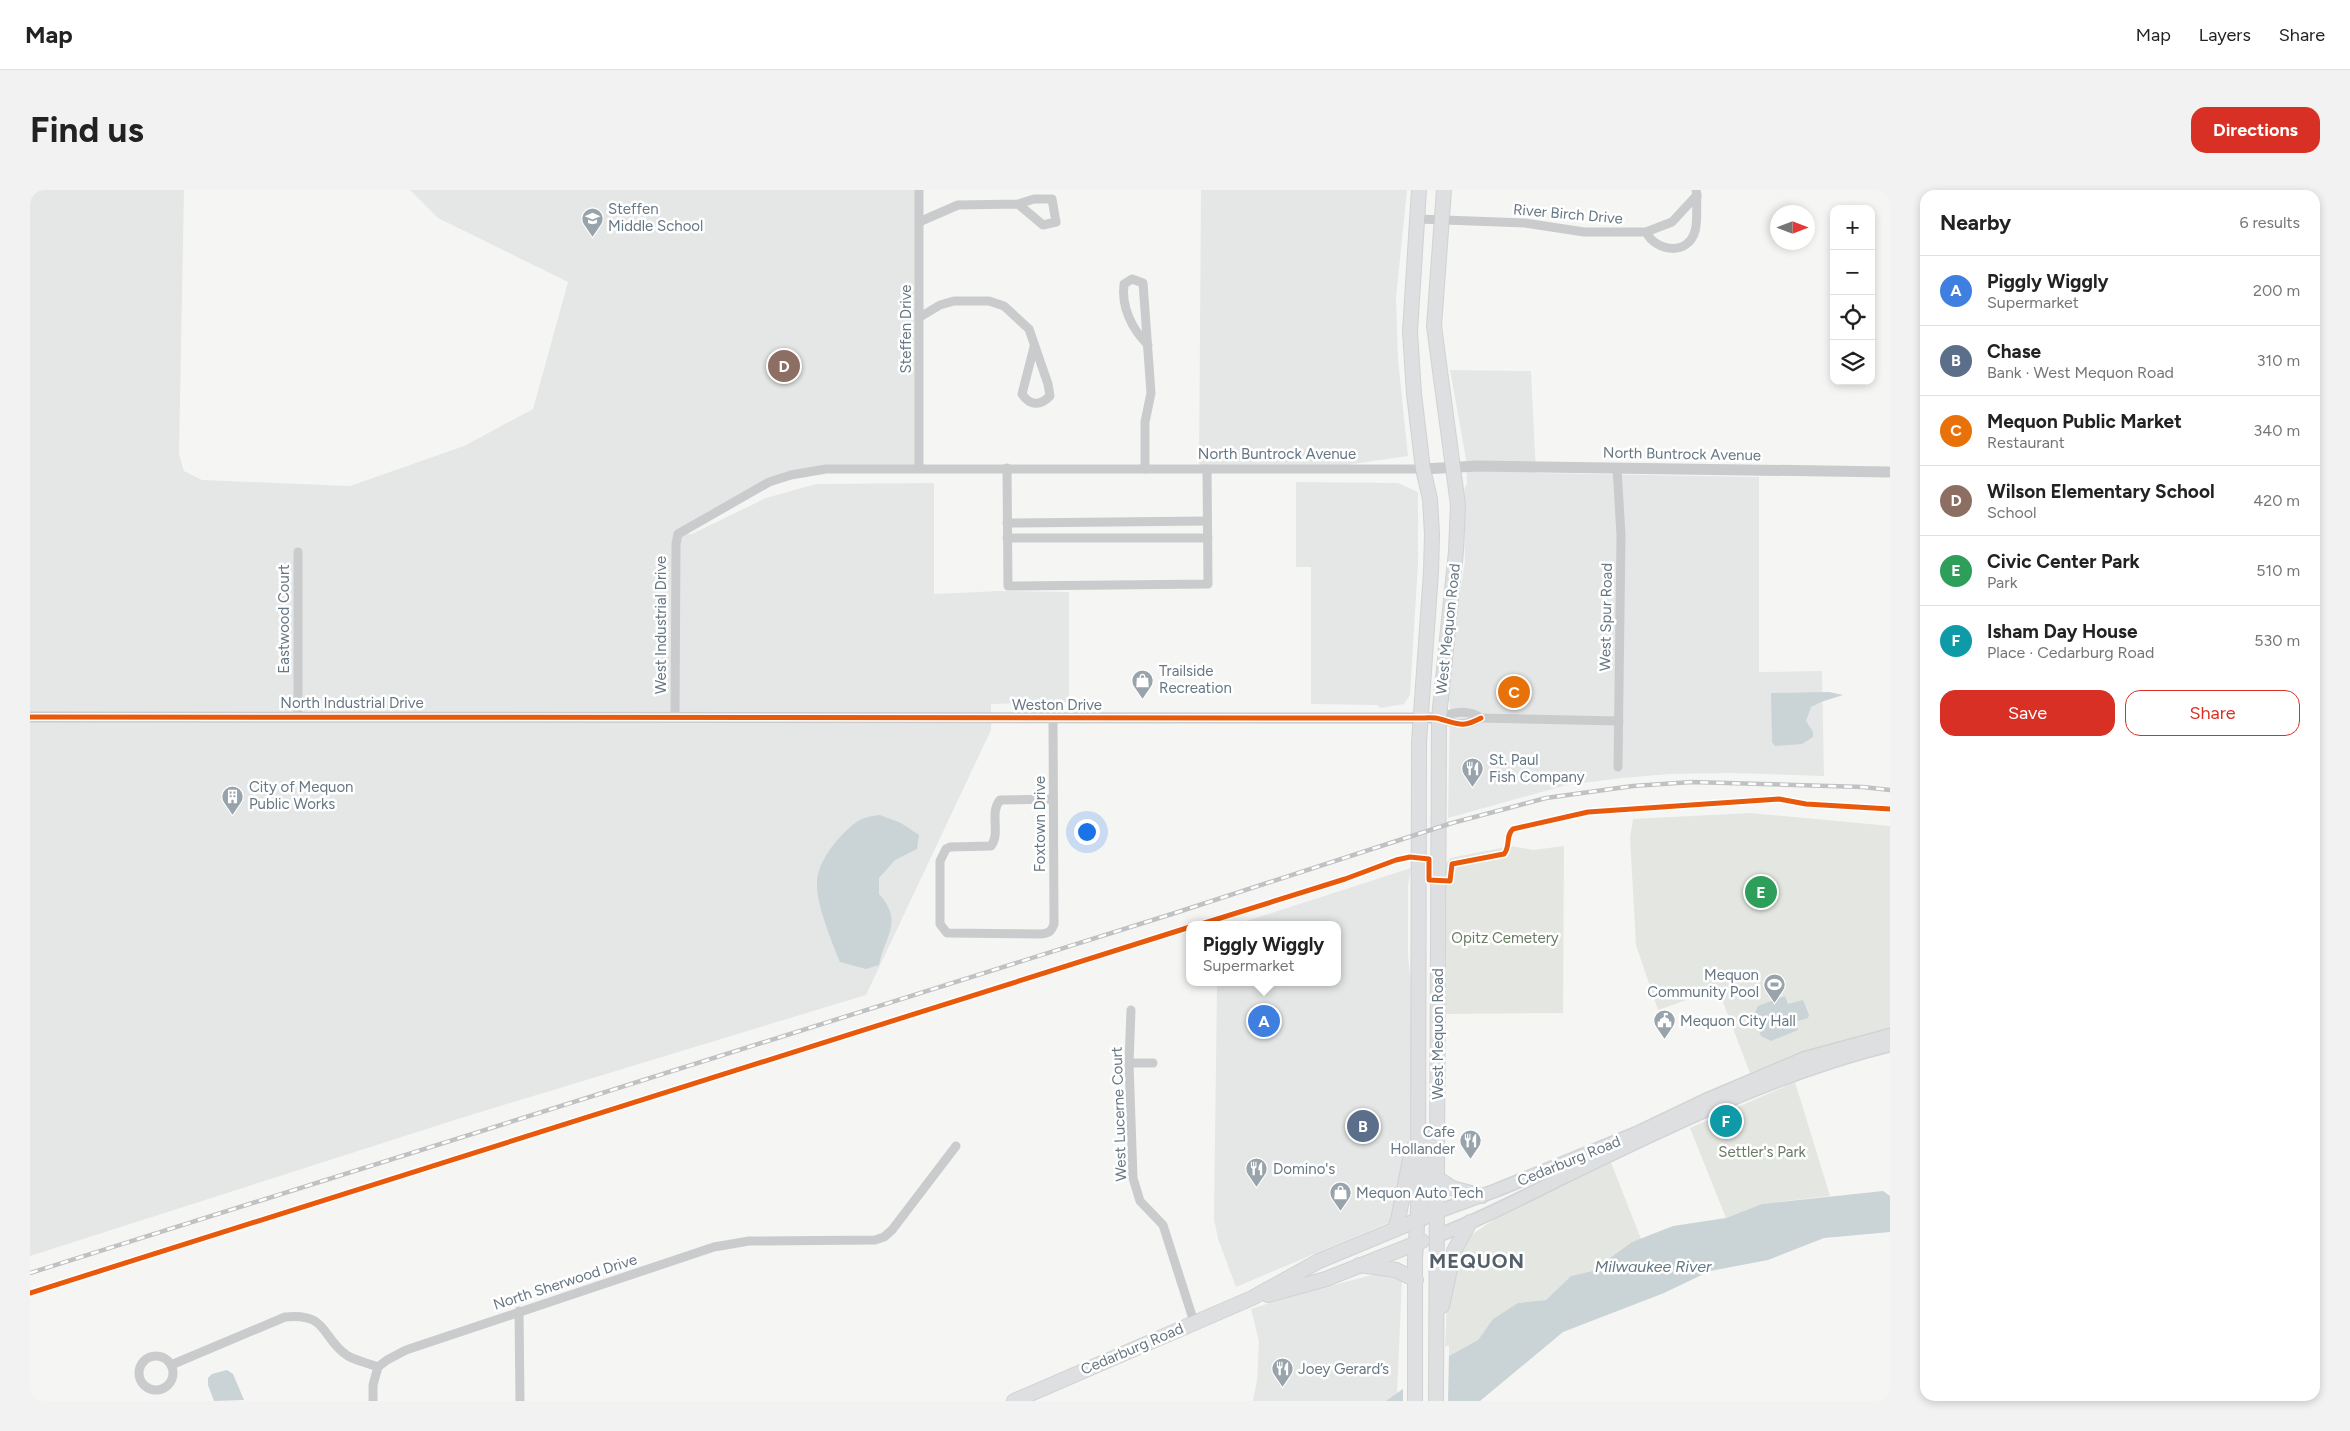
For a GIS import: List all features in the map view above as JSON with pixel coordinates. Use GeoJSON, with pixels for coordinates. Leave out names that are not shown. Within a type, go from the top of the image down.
{"type":"FeatureCollection","features":[{"type":"Feature","properties":{"kind":"main road","name":"West Mequon Road"},"geometry":{"type":"LineString","coordinates":[[1419,190],[1410,332],[1414,394],[1423,469],[1430,500],[1431,572],[1420,718],[1417,1221],[1426,1240],[1437,1323],[1436,1401]]}},
{"type":"Feature","properties":{"kind":"main road","name":"West Mequon Road"},"geometry":{"type":"LineString","coordinates":[[1414,1401],[1416,1280],[1434,1214],[1437,1178],[1439,718],[1456,551],[1458,505],[1434,326],[1444,190]]}},
{"type":"Feature","properties":{"kind":"main road"},"geometry":{"type":"LineString","coordinates":[[1418,965],[1439,965]]}},
{"type":"Feature","properties":{"kind":"main road","name":"Cedarburg Road"},"geometry":{"type":"LineString","coordinates":[[1014,1401],[1252,1298],[1319,1261],[1638,1132],[1706,1100],[1805,1058],[1890,1035]]}},
{"type":"Feature","properties":{"kind":"main road","name":"Cedarburg Road"},"geometry":{"type":"LineString","coordinates":[[1252,1298],[1326,1279],[1426,1240],[1470,1222],[1710,1108],[1815,1065],[1890,1044]]}},
{"type":"Feature","properties":{"kind":"main road"},"geometry":{"type":"LineString","coordinates":[[1417,1130],[1427,1146],[1427,1189],[1434,1214]]}},
{"type":"Feature","properties":{"kind":"main road"},"geometry":{"type":"LineString","coordinates":[[1394,1230],[1417,1130]]}},
{"type":"Feature","properties":{"kind":"main road"},"geometry":{"type":"LineString","coordinates":[[1437,1178],[1452,1188],[1482,1196]]}},
{"type":"Feature","properties":{"kind":"main road"},"geometry":{"type":"LineString","coordinates":[[1437,1323],[1454,1251],[1470,1222]]}},
{"type":"Feature","properties":{"kind":"main road"},"geometry":{"type":"LineString","coordinates":[[1426,1240],[1428,1261],[1427,1307],[1437,1347]]}},
{"type":"Feature","properties":{"kind":"main road"},"geometry":{"type":"LineString","coordinates":[[1359,1265],[1396,1270],[1416,1280]]}},
{"type":"Feature","properties":{"kind":"street","name":"Steffen Drive"},"geometry":{"type":"LineString","coordinates":[[919,190],[919,468]]}},
{"type":"Feature","properties":{"kind":"street"},"geometry":{"type":"LineString","coordinates":[[1646,232],[1657,246],[1666,249],[1678,248],[1688,243],[1694,233],[1696,193]]}},
{"type":"Feature","properties":{"kind":"street","name":"River Birch Drive"},"geometry":{"type":"LineString","coordinates":[[1418,219],[1525,223],[1584,232],[1646,232],[1672,222],[1696,193]]}},
{"type":"Feature","properties":{"kind":"street"},"geometry":{"type":"LineString","coordinates":[[919,222],[958,205],[1018,204]]}},
{"type":"Feature","properties":{"kind":"street"},"geometry":{"type":"LineString","coordinates":[[1146,469],[1145,422],[1151,393],[1148,345],[1143,283],[1132,279],[1124,284],[1123,297],[1137,334],[1148,345]]}},
{"type":"Feature","properties":{"kind":"street"},"geometry":{"type":"LineString","coordinates":[[920,317],[940,305],[954,301],[988,301],[1004,306],[1029,329],[1048,384],[1050,396],[1043,403],[1034,404],[1025,399],[1022,394],[1034,347]]}},
{"type":"Feature","properties":{"kind":"street","name":"North Buntrock Avenue"},"geometry":{"type":"LineString","coordinates":[[678,534],[769,482],[791,475],[826,469],[1423,469],[1454,467],[1890,472]]}},
{"type":"Feature","properties":{"kind":"street"},"geometry":{"type":"LineString","coordinates":[[1006,468],[1008,586],[1208,584],[1207,469]]}},
{"type":"Feature","properties":{"kind":"street","name":"West Spur Road"},"geometry":{"type":"LineString","coordinates":[[1617,468],[1622,535],[1618,767]]}},
{"type":"Feature","properties":{"kind":"street"},"geometry":{"type":"LineString","coordinates":[[1007,523],[1207,521]]}},
{"type":"Feature","properties":{"kind":"street","name":"West Industrial Drive"},"geometry":{"type":"LineString","coordinates":[[675,717],[676,544],[678,534]]}},
{"type":"Feature","properties":{"kind":"street"},"geometry":{"type":"LineString","coordinates":[[1008,538],[1208,538]]}},
{"type":"Feature","properties":{"kind":"street","name":"Eastwood Court"},"geometry":{"type":"LineString","coordinates":[[298,552],[298,716]]}},
{"type":"Feature","properties":{"kind":"street","name":"North Industrial Drive"},"geometry":{"type":"LineString","coordinates":[[30,717],[675,717]]}},
{"type":"Feature","properties":{"kind":"street","name":"Weston Drive"},"geometry":{"type":"LineString","coordinates":[[675,717],[1439,718]]}},
{"type":"Feature","properties":{"kind":"street","name":"Foxtown Drive"},"geometry":{"type":"LineString","coordinates":[[1053,717],[1054,799],[1054,924],[1052,930],[1049,933],[1041,934],[947,933],[940,924],[940,861],[946,849],[950,847],[991,846],[994,839],[994,810],[1000,800],[1054,799]]}},
{"type":"Feature","properties":{"kind":"street"},"geometry":{"type":"LineString","coordinates":[[1439,718],[1452,724],[1468,724],[1481,718],[1619,721]]}},
{"type":"Feature","properties":{"kind":"street","name":"West Lucerne Court"},"geometry":{"type":"LineString","coordinates":[[1131,1010],[1129,1063],[1132,1178],[1140,1202],[1163,1225],[1194,1322]]}},
{"type":"Feature","properties":{"kind":"street"},"geometry":{"type":"LineString","coordinates":[[1129,1063],[1153,1063]]}},
{"type":"Feature","properties":{"kind":"street","name":"North Sherwood Drive"},"geometry":{"type":"LineString","coordinates":[[378,1367],[406,1350],[714,1247],[749,1241],[875,1240],[884,1237],[892,1230],[956,1146]]}},
{"type":"Feature","properties":{"kind":"street"},"geometry":{"type":"LineString","coordinates":[[519,1311],[520,1401]]}},
{"type":"Feature","properties":{"kind":"street"},"geometry":{"type":"LineString","coordinates":[[171,1365],[286,1317],[299,1316],[319,1323],[337,1346],[348,1356],[378,1367],[373,1385],[373,1401]]}},
{"type":"Feature","properties":{"kind":"shaded area"},"geometry":{"type":"Polygon","coordinates":[[[30,190],[184,190],[179,454],[184,471],[202,480],[350,486],[464,446],[533,409],[568,282],[438,218],[410,190],[919,190],[919,468],[791,475],[680,534],[692,534],[766,498],[816,484],[934,483],[934,594],[999,591],[1069,592],[1069,702],[991,704],[991,730],[866,995],[461,1118],[30,1256],[30,190]]]}},
{"type":"Feature","properties":{"kind":"shaded area"},"geometry":{"type":"Polygon","coordinates":[[[1201,190],[1407,190],[1396,298],[1398,359],[1408,456],[1318,469],[1199,469],[1201,190]]]}},
{"type":"Feature","properties":{"kind":"shaded area"},"geometry":{"type":"Polygon","coordinates":[[[1450,370],[1531,371],[1536,473],[1759,477],[1759,672],[1822,671],[1824,776],[1732,773],[1670,774],[1622,778],[1567,785],[1448,818],[1450,703],[1447,695],[1465,561],[1463,493],[1467,483],[1466,459],[1450,370]]]}},
{"type":"Feature","properties":{"kind":"shaded area"},"geometry":{"type":"Polygon","coordinates":[[[1296,482],[1398,483],[1418,492],[1418,564],[1410,695],[1404,704],[1381,708],[1377,705],[1311,704],[1311,567],[1296,567],[1296,482]]]}},
{"type":"Feature","properties":{"kind":"shaded area"},"geometry":{"type":"Polygon","coordinates":[[[1411,868],[1408,886],[1408,956],[1411,983],[1411,1136],[1396,1215],[1390,1222],[1236,1287],[1218,1239],[1214,1219],[1217,986],[1341,986],[1341,921],[1246,921],[1411,868]]]}},
{"type":"Feature","properties":{"kind":"shaded area"},"geometry":{"type":"Polygon","coordinates":[[[1376,1274],[1395,1274],[1402,1279],[1397,1395],[1386,1401],[1253,1401],[1257,1380],[1259,1342],[1251,1309],[1295,1295],[1376,1274]]]}},
{"type":"Feature","properties":{"kind":"green space"},"geometry":{"type":"Polygon","coordinates":[[[1750,813],[1890,826],[1890,1028],[1833,1046],[1828,1044],[1750,1073],[1718,989],[1658,1010],[1636,945],[1630,838],[1633,819],[1750,813]]]}},
{"type":"Feature","properties":{"kind":"green space","name":"Opitz Cemetery"},"geometry":{"type":"Polygon","coordinates":[[[1511,846],[1533,850],[1564,846],[1563,1013],[1446,1014],[1446,864],[1450,858],[1511,846]]]}},
{"type":"Feature","properties":{"kind":"green space","name":"Settler's Park"},"geometry":{"type":"Polygon","coordinates":[[[1795,1082],[1830,1196],[1762,1204],[1726,1218],[1690,1128],[1795,1082]]]}},
{"type":"Feature","properties":{"kind":"green space"},"geometry":{"type":"Polygon","coordinates":[[[1610,1160],[1641,1239],[1632,1242],[1592,1271],[1571,1276],[1546,1300],[1518,1303],[1493,1319],[1478,1340],[1449,1356],[1449,1345],[1445,1347],[1447,1302],[1458,1250],[1465,1239],[1504,1213],[1610,1160]]]}},
{"type":"Feature","properties":{"kind":"water"},"geometry":{"type":"Polygon","coordinates":[[[1829,692],[1843,695],[1811,707],[1806,721],[1813,732],[1813,737],[1802,744],[1775,746],[1772,742],[1771,693],[1829,692]]]}},
{"type":"Feature","properties":{"kind":"water"},"geometry":{"type":"Polygon","coordinates":[[[880,815],[901,823],[919,835],[917,849],[895,860],[879,878],[879,894],[890,913],[891,929],[879,965],[866,969],[840,962],[819,902],[817,884],[824,858],[841,836],[858,821],[880,815]]]}},
{"type":"Feature","properties":{"kind":"water"},"geometry":{"type":"Polygon","coordinates":[[[1785,996],[1788,1004],[1803,1000],[1809,1015],[1808,1018],[1795,1022],[1798,1030],[1771,1041],[1761,1036],[1753,1017],[1758,1006],[1785,996]]]}},
{"type":"Feature","properties":{"kind":"water","name":"Milwaukee River"},"geometry":{"type":"Polygon","coordinates":[[[1883,1191],[1890,1196],[1890,1232],[1824,1238],[1768,1260],[1710,1271],[1664,1293],[1563,1332],[1480,1401],[1386,1401],[1449,1356],[1478,1340],[1493,1319],[1518,1303],[1546,1300],[1571,1276],[1592,1271],[1632,1242],[1673,1226],[1726,1218],[1762,1204],[1883,1191]]]}},
{"type":"Feature","properties":{"kind":"water"},"geometry":{"type":"Polygon","coordinates":[[[227,1370],[233,1374],[244,1400],[214,1401],[208,1385],[208,1378],[212,1374],[227,1370]]]}},
{"type":"Feature","properties":{"kind":"pier"},"geometry":{"type":"Polygon","coordinates":[[[1449,1353],[1448,1401],[1403,1401],[1403,1387],[1449,1353]]]}},
{"type":"Feature","properties":{"kind":"railway"},"geometry":{"type":"LineString","coordinates":[[30,1273],[1175,913],[1452,823],[1546,798],[1633,786],[1692,782],[1863,787],[1890,790]]}},
{"type":"Feature","properties":{"kind":"cycle path"},"geometry":{"type":"LineString","coordinates":[[30,717],[1438,718],[1456,724],[1465,724],[1481,718]]}},
{"type":"Feature","properties":{"kind":"cycle path"},"geometry":{"type":"LineString","coordinates":[[1211,921],[1410,857],[1429,859],[1429,880],[1450,881],[1452,864],[1504,854],[1509,835],[1513,829],[1588,812],[1779,799],[1806,804],[1890,809]]}},
{"type":"Feature","properties":{"kind":"cycle path"},"geometry":{"type":"LineString","coordinates":[[30,1293],[1186,928]]}},
{"type":"Feature","properties":{"kind":"place","name":"Steffen Middle School"},"geometry":{"type":"Point","coordinates":[592,237]}},
{"type":"Feature","properties":{"kind":"place","name":"Wilson Elementary School"},"geometry":{"type":"Point","coordinates":[784,366]}},
{"type":"Feature","properties":{"kind":"place","name":"Mequon Public Market"},"geometry":{"type":"Point","coordinates":[1514,692]}},
{"type":"Feature","properties":{"kind":"place","name":"Trailside Recreation"},"geometry":{"type":"Point","coordinates":[1143,699]}},
{"type":"Feature","properties":{"kind":"place","name":"St. Paul Fish Company"},"geometry":{"type":"Point","coordinates":[1473,788]}},
{"type":"Feature","properties":{"kind":"place","name":"City of Mequon Public Works"},"geometry":{"type":"Point","coordinates":[233,815]}},
{"type":"Feature","properties":{"kind":"place","name":"Civic Center Park"},"geometry":{"type":"Point","coordinates":[1761,892]}},
{"type":"Feature","properties":{"kind":"place","name":"Mequon Community Pool"},"geometry":{"type":"Point","coordinates":[1775,1003]}},
{"type":"Feature","properties":{"kind":"place","name":"Piggly Wiggly"},"geometry":{"type":"Point","coordinates":[1264,1021]}},
{"type":"Feature","properties":{"kind":"place","name":"Mequon City Hall"},"geometry":{"type":"Point","coordinates":[1664,1040]}},
{"type":"Feature","properties":{"kind":"place","name":"Isham Day House"},"geometry":{"type":"Point","coordinates":[1726,1121]}},
{"type":"Feature","properties":{"kind":"place","name":"Chase"},"geometry":{"type":"Point","coordinates":[1363,1126]}},
{"type":"Feature","properties":{"kind":"place","name":"Cafe Hollander"},"geometry":{"type":"Point","coordinates":[1471,1160]}},
{"type":"Feature","properties":{"kind":"place","name":"Domino's"},"geometry":{"type":"Point","coordinates":[1257,1188]}},
{"type":"Feature","properties":{"kind":"place","name":"Mequon Auto Tech"},"geometry":{"type":"Point","coordinates":[1340,1212]}},
{"type":"Feature","properties":{"kind":"place","name":"Joey Gerard’s"},"geometry":{"type":"Point","coordinates":[1282,1388]}},
{"type":"Feature","properties":{"kind":"district","name":"MEQUON"},"geometry":{"type":"Point","coordinates":[1477,1261]}}]}
